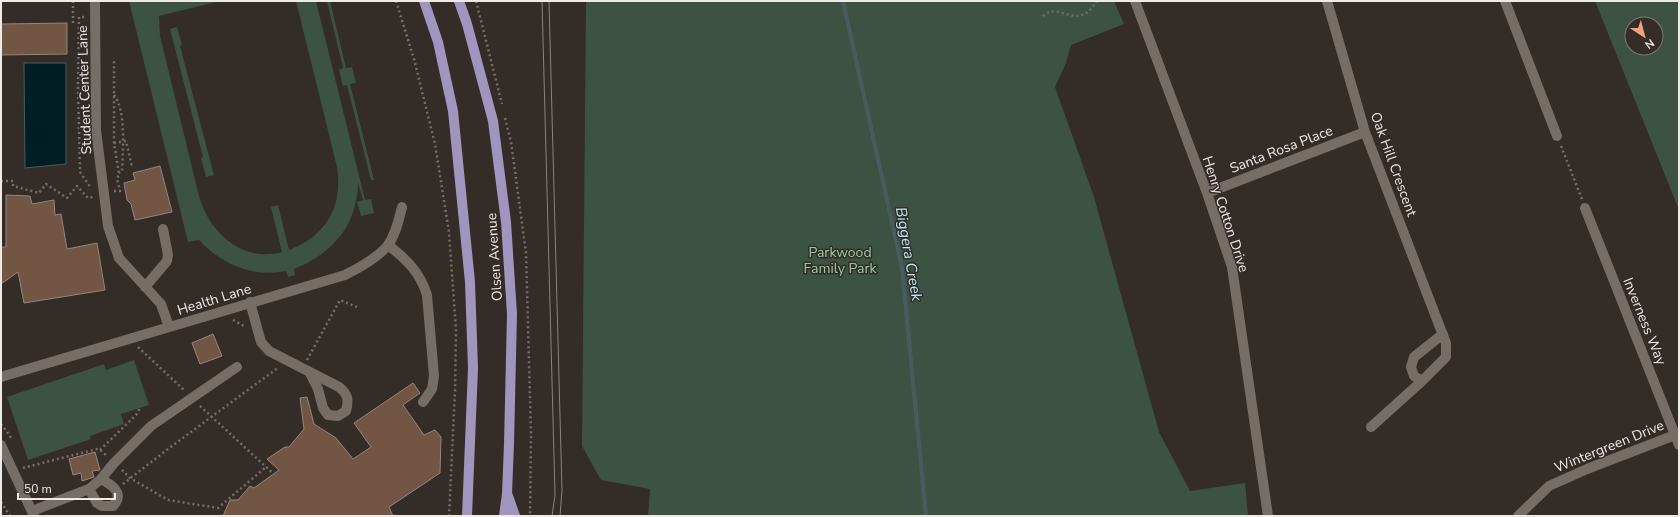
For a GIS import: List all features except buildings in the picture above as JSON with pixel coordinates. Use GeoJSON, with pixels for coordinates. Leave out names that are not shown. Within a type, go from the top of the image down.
{"type":"FeatureCollection","features":[{"type":"Feature","properties":{"kind":"main road","name":"Olsen Avenue"},"geometry":{"type":"LineString","coordinates":[[424,1],[438,42],[454,111],[470,282],[473,368],[467,516]]}},
{"type":"Feature","properties":{"kind":"main road","name":"Olsen Avenue"},"geometry":{"type":"LineString","coordinates":[[459,1],[467,24],[493,121],[506,222],[512,314],[507,494],[504,516]]}},
{"type":"Feature","properties":{"kind":"main road"},"geometry":{"type":"LineString","coordinates":[[507,494],[515,516]]}},
{"type":"Feature","properties":{"kind":"street","name":"Student Center Lane"},"geometry":{"type":"LineString","coordinates":[[95,1],[93,18],[96,130],[108,226],[119,258],[161,304],[168,327]]}},
{"type":"Feature","properties":{"kind":"street","name":"Henry Cotton Drive"},"geometry":{"type":"LineString","coordinates":[[1136,1],[1207,193],[1232,267],[1239,310],[1244,360],[1252,395],[1268,516]]}},
{"type":"Feature","properties":{"kind":"street","name":"Oak Hill Crescent"},"geometry":{"type":"LineString","coordinates":[[1327,1],[1365,132],[1446,343],[1446,357],[1371,427]]}},
{"type":"Feature","properties":{"kind":"street"},"geometry":{"type":"LineString","coordinates":[[1505,1],[1557,136]]}},
{"type":"Feature","properties":{"kind":"street","name":"Santa Rosa Place"},"geometry":{"type":"LineString","coordinates":[[1207,193],[1365,132]]}},
{"type":"Feature","properties":{"kind":"street","name":"Health Lane"},"geometry":{"type":"LineString","coordinates":[[1,377],[345,275],[368,262],[388,245],[396,229],[402,207]]}},
{"type":"Feature","properties":{"kind":"street","name":"Inverness Way"},"geometry":{"type":"LineString","coordinates":[[1586,208],[1679,445]]}},
{"type":"Feature","properties":{"kind":"street"},"geometry":{"type":"LineString","coordinates":[[145,287],[167,261],[168,255],[163,229]]}},
{"type":"Feature","properties":{"kind":"street"},"geometry":{"type":"LineString","coordinates":[[388,245],[414,268],[424,285],[427,295],[434,376],[432,389],[423,402]]}},
{"type":"Feature","properties":{"kind":"street"},"geometry":{"type":"LineString","coordinates":[[250,302],[261,342],[269,351],[346,392],[348,402],[346,411],[338,416],[328,415],[323,408],[318,389],[306,371]]}},
{"type":"Feature","properties":{"kind":"street"},"geometry":{"type":"LineString","coordinates":[[1422,381],[1414,376],[1411,367],[1414,357],[1442,334]]}},
{"type":"Feature","properties":{"kind":"street"},"geometry":{"type":"LineString","coordinates":[[1,445],[33,514],[89,489],[151,426],[237,367]]}},
{"type":"Feature","properties":{"kind":"street","name":"Wintergreen Drive"},"geometry":{"type":"LineString","coordinates":[[1518,516],[1549,486],[1587,469],[1675,435]]}},
{"type":"Feature","properties":{"kind":"street"},"geometry":{"type":"LineString","coordinates":[[89,489],[97,503],[102,506],[113,506],[117,502],[118,495],[115,488],[100,479]]}},
{"type":"Feature","properties":{"kind":"path"},"geometry":{"type":"LineString","coordinates":[[73,1],[73,24]]}},
{"type":"Feature","properties":{"kind":"path"},"geometry":{"type":"LineString","coordinates":[[396,1],[414,59],[435,144],[449,232],[456,337],[449,516]]}},
{"type":"Feature","properties":{"kind":"path"},"geometry":{"type":"LineString","coordinates":[[1063,9],[1076,15],[1083,14],[1093,8],[1097,1]]}},
{"type":"Feature","properties":{"kind":"path"},"geometry":{"type":"LineString","coordinates":[[1043,16],[1052,8]]}},
{"type":"Feature","properties":{"kind":"path"},"geometry":{"type":"LineString","coordinates":[[93,18],[80,18],[78,85],[80,172],[95,196]]}},
{"type":"Feature","properties":{"kind":"path"},"geometry":{"type":"LineString","coordinates":[[114,95],[119,101],[123,141],[122,170],[119,174]]}},
{"type":"Feature","properties":{"kind":"path"},"geometry":{"type":"LineString","coordinates":[[1557,136],[1586,208]]}},
{"type":"Feature","properties":{"kind":"path"},"geometry":{"type":"LineString","coordinates":[[114,143],[126,140],[132,167]]}},
{"type":"Feature","properties":{"kind":"path"},"geometry":{"type":"LineString","coordinates":[[1,181],[10,181]]}},
{"type":"Feature","properties":{"kind":"path"},"geometry":{"type":"LineString","coordinates":[[306,371],[340,300],[357,307]]}},
{"type":"Feature","properties":{"kind":"path"},"geometry":{"type":"LineString","coordinates":[[226,319],[241,323],[246,327],[249,333]]}},
{"type":"Feature","properties":{"kind":"path"},"geometry":{"type":"LineString","coordinates":[[144,344],[136,346],[188,394]]}},
{"type":"Feature","properties":{"kind":"path"},"geometry":{"type":"LineString","coordinates":[[275,363],[281,366]]}},
{"type":"Feature","properties":{"kind":"path"},"geometry":{"type":"LineString","coordinates":[[115,488],[269,376]]}},
{"type":"Feature","properties":{"kind":"path"},"geometry":{"type":"LineString","coordinates":[[197,402],[211,417],[276,476]]}},
{"type":"Feature","properties":{"kind":"path"},"geometry":{"type":"LineString","coordinates":[[22,468],[89,451],[100,450],[136,415],[140,408]]}},
{"type":"Feature","properties":{"kind":"path"},"geometry":{"type":"LineString","coordinates":[[1,424],[8,433]]}},
{"type":"Feature","properties":{"kind":"path"},"geometry":{"type":"LineString","coordinates":[[100,450],[107,456]]}},
{"type":"Feature","properties":{"kind":"path"},"geometry":{"type":"LineString","coordinates":[[119,467],[130,478],[168,500],[218,508],[266,467]]}},
{"type":"Feature","properties":{"kind":"path"},"geometry":{"type":"LineString","coordinates":[[1,502],[10,516]]}},
{"type":"Feature","properties":{"kind":"green space"},"geometry":{"type":"Polygon","coordinates":[[[129,1],[220,1],[159,16],[160,36],[199,196],[204,209],[219,232],[229,242],[241,249],[254,253],[267,254],[282,252],[271,207],[278,205],[289,250],[302,244],[313,236],[330,218],[337,194],[337,167],[296,1],[316,1],[365,200],[371,199],[374,213],[361,216],[357,202],[363,200],[358,183],[357,198],[353,212],[340,236],[331,247],[308,263],[294,269],[295,275],[288,277],[286,271],[274,273],[250,271],[238,267],[217,256],[199,240],[188,242],[129,1]]]}},
{"type":"Feature","properties":{"kind":"green space"},"geometry":{"type":"Polygon","coordinates":[[[327,1],[330,1],[346,68],[352,67],[356,83],[350,84],[374,180],[371,180],[347,85],[343,86],[339,70],[343,68],[327,1]]]}},
{"type":"Feature","properties":{"kind":"green space","name":"Parkwood Family Park"},"geometry":{"type":"Polygon","coordinates":[[[586,1],[1114,1],[1124,24],[1071,45],[1066,63],[1055,87],[1094,197],[1159,432],[1190,491],[1245,483],[1248,516],[648,516],[650,489],[601,480],[582,446],[586,1]]]}},
{"type":"Feature","properties":{"kind":"green space"},"geometry":{"type":"Polygon","coordinates":[[[1595,1],[1679,1],[1679,210],[1595,1]]]}},
{"type":"Feature","properties":{"kind":"green space"},"geometry":{"type":"Polygon","coordinates":[[[177,27],[182,45],[180,46],[214,175],[206,177],[201,158],[203,157],[170,29],[177,27]]]}},
{"type":"Feature","properties":{"kind":"green space"},"geometry":{"type":"Polygon","coordinates":[[[134,360],[149,405],[121,414],[124,424],[90,436],[91,439],[28,460],[7,397],[104,364],[106,370],[134,360]]]}},
{"type":"Feature","properties":{"kind":"water"},"geometry":{"type":"Polygon","coordinates":[[[24,63],[66,63],[66,164],[25,168],[24,63]]]}},
{"type":"Feature","properties":{"kind":"waterway","name":"Biggera Creek"},"geometry":{"type":"LineString","coordinates":[[843,1],[902,268],[926,516]]}},
{"type":"Feature","properties":{"kind":"tram line"},"geometry":{"type":"LineString","coordinates":[[542,1],[555,495],[552,516]]}},
{"type":"Feature","properties":{"kind":"tram line"},"geometry":{"type":"LineString","coordinates":[[549,1],[562,491],[560,516]]}}]}
